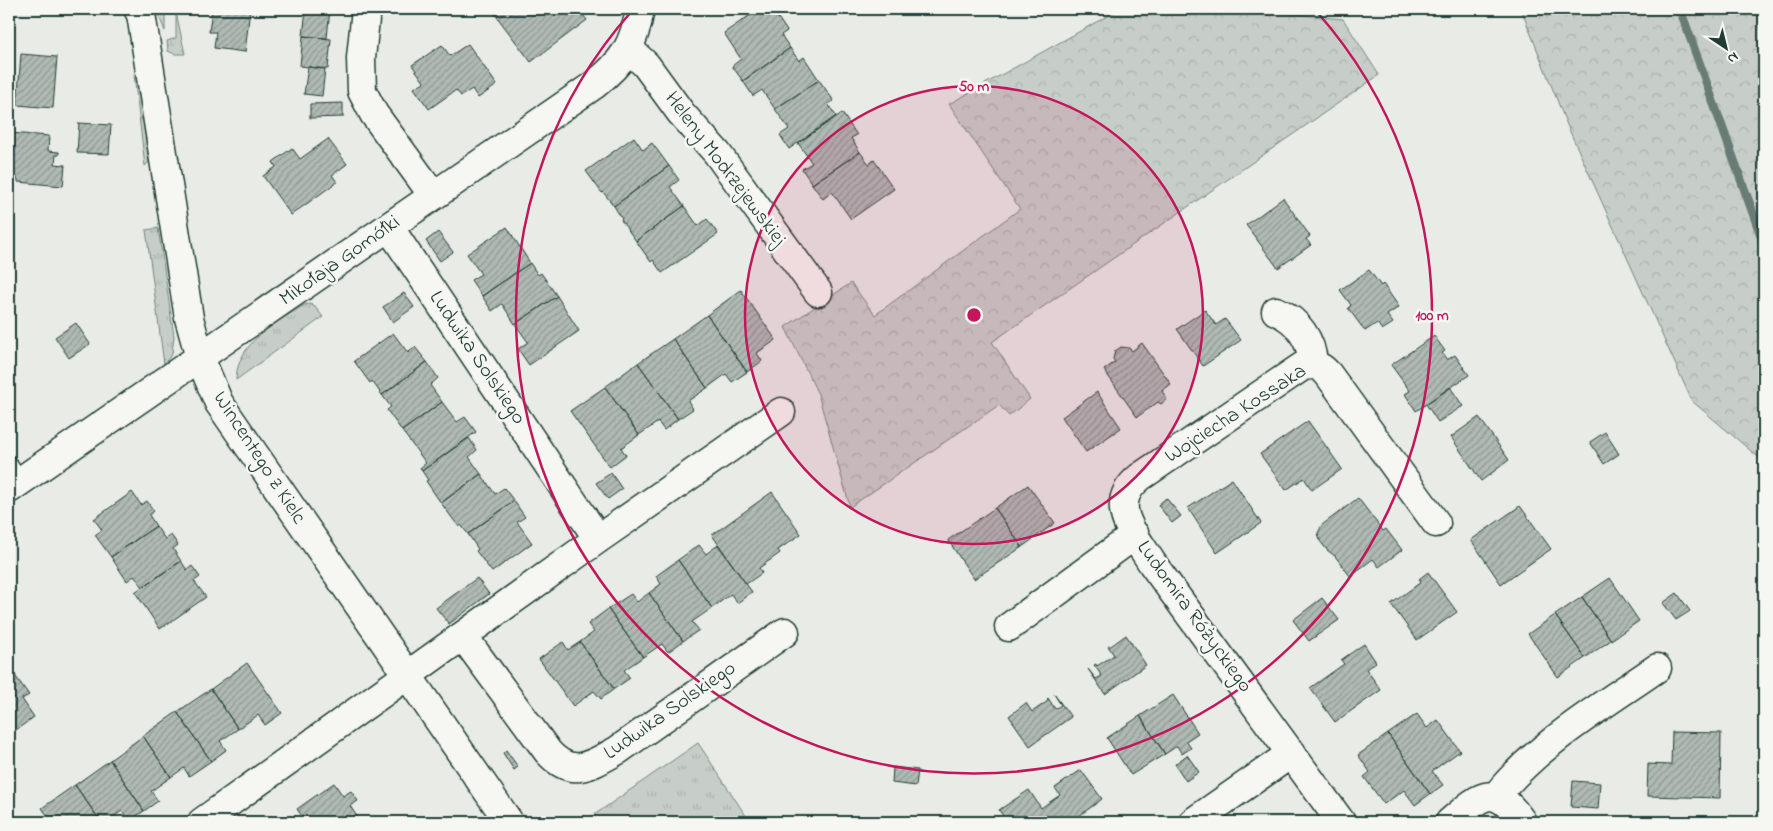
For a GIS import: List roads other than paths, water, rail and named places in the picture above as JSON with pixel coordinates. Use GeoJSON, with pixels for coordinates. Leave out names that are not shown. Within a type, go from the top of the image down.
{"type":"FeatureCollection","features":[{"type":"Feature","properties":{"kind":"street","name":"Wincentego z Kielc"},"geometry":{"type":"LineString","coordinates":[[138,9],[141,14],[189,318],[200,358],[219,403],[509,822]]}},
{"type":"Feature","properties":{"kind":"street"},"geometry":{"type":"LineString","coordinates":[[366,9],[361,58],[362,91],[374,114],[433,196]]}},
{"type":"Feature","properties":{"kind":"street","name":"Mikołaja Gomółki"},"geometry":{"type":"LineString","coordinates":[[13,478],[200,358],[594,85],[611,72],[629,49],[637,27],[640,9]]}},
{"type":"Feature","properties":{"kind":"street","name":"Heleny Modrzejewskiej"},"geometry":{"type":"LineString","coordinates":[[629,49],[646,64],[681,113],[717,154],[818,292]]}},
{"type":"Feature","properties":{"kind":"street","name":"Ludwika Solskiego"},"geometry":{"type":"LineString","coordinates":[[389,227],[598,539]]}},
{"type":"Feature","properties":{"kind":"street"},"geometry":{"type":"LineString","coordinates":[[1276,311],[1294,321],[1310,344],[1313,353],[1313,364]]}},
{"type":"Feature","properties":{"kind":"street","name":"Wojciecha Kossaka"},"geometry":{"type":"LineString","coordinates":[[1140,477],[1303,366],[1313,364],[1322,367],[1328,374],[1436,523]]}},
{"type":"Feature","properties":{"kind":"street"},"geometry":{"type":"LineString","coordinates":[[202,822],[598,539],[781,412]]}},
{"type":"Feature","properties":{"kind":"street","name":"Ludomira Różyckiego"},"geometry":{"type":"LineString","coordinates":[[1140,477],[1126,491],[1122,509],[1126,521],[1152,563],[1341,822]]}},
{"type":"Feature","properties":{"kind":"street"},"geometry":{"type":"LineString","coordinates":[[1009,627],[1135,535]]}},
{"type":"Feature","properties":{"kind":"street","name":"Ludwika Solskiego"},"geometry":{"type":"LineString","coordinates":[[463,636],[554,760],[572,768],[582,768],[618,750],[785,632]]}},
{"type":"Feature","properties":{"kind":"street"},"geometry":{"type":"LineString","coordinates":[[1496,796],[1512,776],[1534,756],[1657,668]]}},
{"type":"Feature","properties":{"kind":"street"},"geometry":{"type":"LineString","coordinates":[[1193,822],[1292,753]]}},
{"type":"Feature","properties":{"kind":"street"},"geometry":{"type":"LineString","coordinates":[[1450,822],[1478,800],[1490,795],[1496,796],[1509,805],[1522,822]]}},
{"type":"Feature","properties":{"kind":"waterway"},"geometry":{"type":"LineString","coordinates":[[1680,9],[1764,244]]}}]}
